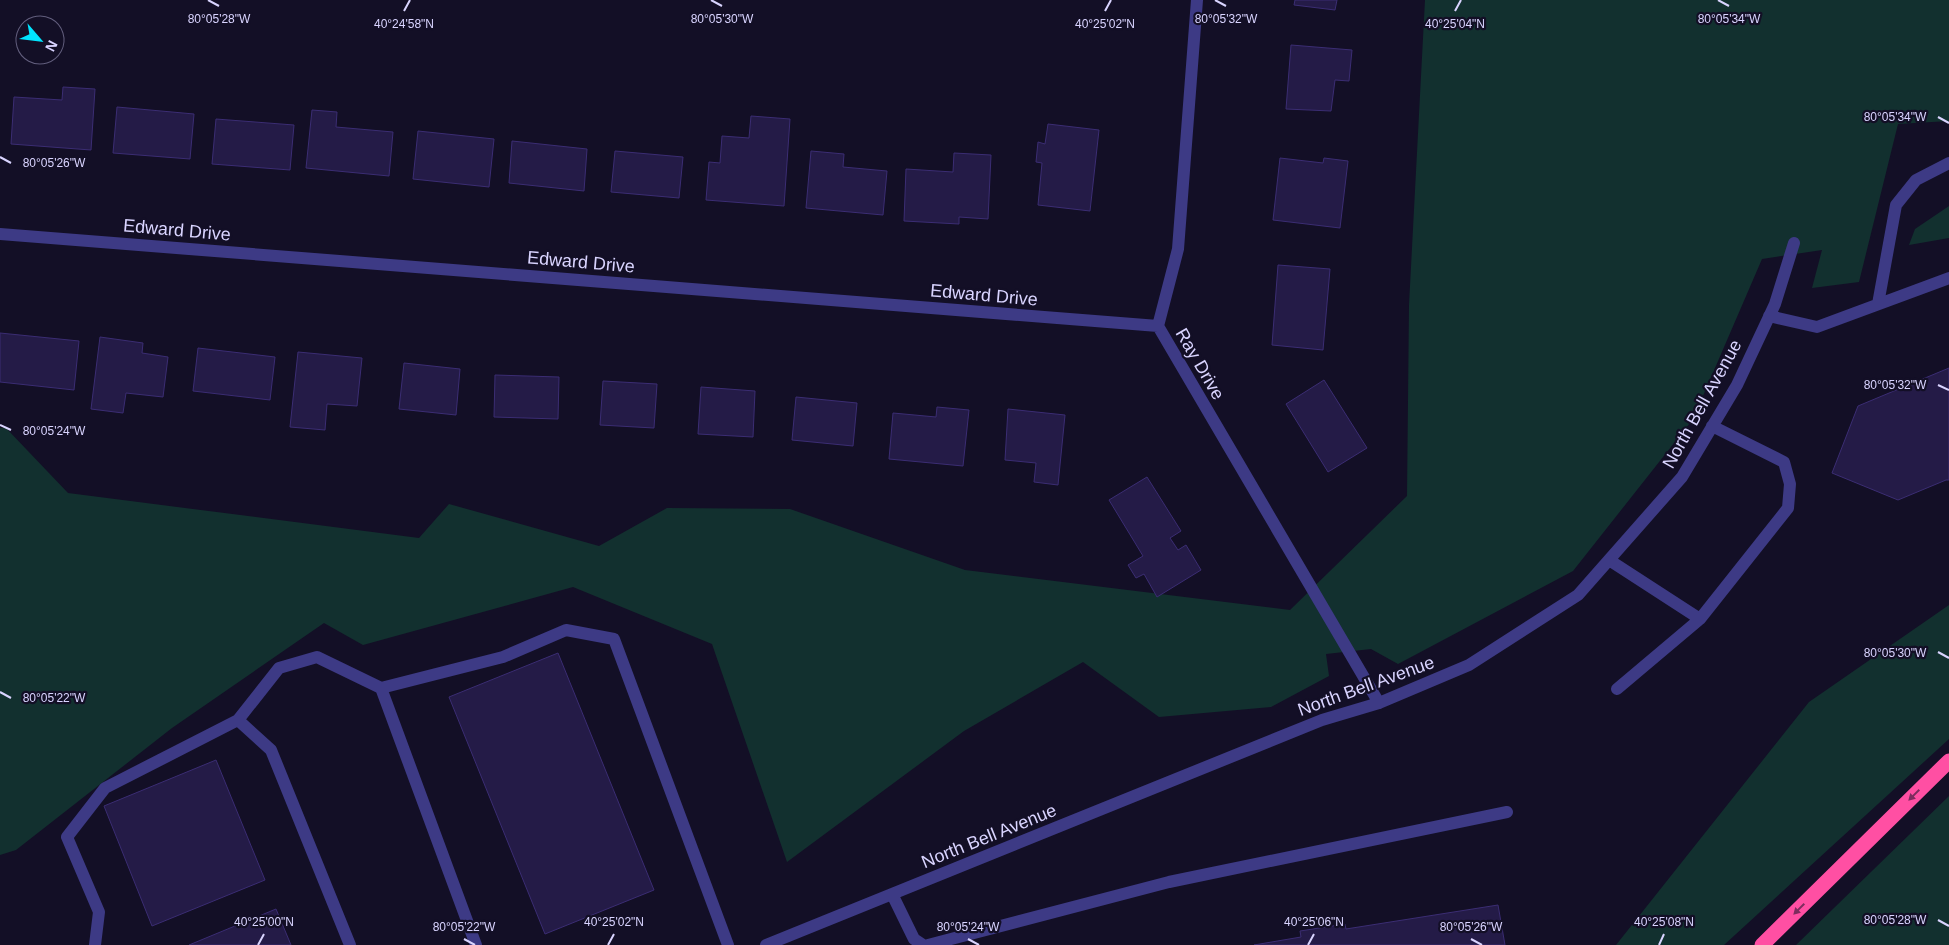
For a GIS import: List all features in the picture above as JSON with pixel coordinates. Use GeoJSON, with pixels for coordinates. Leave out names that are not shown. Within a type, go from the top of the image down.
{"type":"FeatureCollection","features":[{"type":"Feature","properties":{"kind":"highway"},"geometry":{"type":"LineString","coordinates":[[1762,945],[1949,761]]}},
{"type":"Feature","properties":{"kind":"street","name":"Ray Drive"},"geometry":{"type":"LineString","coordinates":[[1197,0],[1178,249],[1158,326],[1379,703]]}},
{"type":"Feature","properties":{"kind":"street"},"geometry":{"type":"LineString","coordinates":[[1878,304],[1896,205],[1916,180],[1949,164]]}},
{"type":"Feature","properties":{"kind":"street","name":"Edward Drive"},"geometry":{"type":"LineString","coordinates":[[0,234],[1158,326]]}},
{"type":"Feature","properties":{"kind":"street","name":"North Bell Avenue"},"geometry":{"type":"LineString","coordinates":[[766,945],[1322,720],[1379,703],[1469,665],[1578,595],[1682,477],[1737,384],[1775,304],[1794,243]]}},
{"type":"Feature","properties":{"kind":"street"},"geometry":{"type":"LineString","coordinates":[[1769,316],[1817,327],[1949,278]]}},
{"type":"Feature","properties":{"kind":"street"},"geometry":{"type":"LineString","coordinates":[[1616,689],[1700,619],[1788,508],[1790,484],[1784,462],[1712,426]]}},
{"type":"Feature","properties":{"kind":"street"},"geometry":{"type":"LineString","coordinates":[[1610,560],[1700,619]]}},
{"type":"Feature","properties":{"kind":"street"},"geometry":{"type":"LineString","coordinates":[[95,945],[99,912],[67,837],[106,788],[238,720],[279,668],[317,657],[381,688],[502,657],[566,630],[614,639],[728,945]]}},
{"type":"Feature","properties":{"kind":"street"},"geometry":{"type":"LineString","coordinates":[[381,688],[476,945]]}},
{"type":"Feature","properties":{"kind":"street"},"geometry":{"type":"LineString","coordinates":[[238,720],[271,750],[350,945]]}},
{"type":"Feature","properties":{"kind":"street"},"geometry":{"type":"LineString","coordinates":[[928,945],[1169,882],[1507,812]]}},
{"type":"Feature","properties":{"kind":"street"},"geometry":{"type":"LineString","coordinates":[[892,894],[914,939],[923,945]]}},
{"type":"Feature","properties":{"kind":"green space"},"geometry":{"type":"Polygon","coordinates":[[[1425,0],[1949,0],[1949,121],[1898,124],[1859,282],[1812,288],[1822,250],[1762,259],[1693,419],[1573,571],[1398,664],[1371,649],[1326,654],[1329,676],[1271,707],[1159,717],[1083,662],[964,731],[787,862],[712,644],[573,587],[363,645],[324,623],[172,728],[16,850],[0,855],[0,428],[6,428],[68,493],[419,538],[449,504],[599,546],[667,508],[790,509],[965,570],[1290,610],[1407,496],[1409,305],[1425,0]]]}},
{"type":"Feature","properties":{"kind":"green space"},"geometry":{"type":"Polygon","coordinates":[[[1949,206],[1949,238],[1909,245],[1915,229],[1949,206]]]}},
{"type":"Feature","properties":{"kind":"green space"},"geometry":{"type":"Polygon","coordinates":[[[1949,605],[1949,739],[1724,945],[1616,945],[1809,702],[1949,605]]]}},
{"type":"Feature","properties":{"kind":"green space"},"geometry":{"type":"Polygon","coordinates":[[[1949,796],[1949,945],[1796,945],[1949,796]]]}},
{"type":"Feature","properties":{"kind":"building"},"geometry":{"type":"Polygon","coordinates":[[[1295,0],[1337,0],[1335,10],[1294,5],[1295,0]]]}},
{"type":"Feature","properties":{"kind":"building"},"geometry":{"type":"Polygon","coordinates":[[[1291,45],[1352,50],[1349,81],[1335,80],[1331,111],[1286,109],[1291,45]]]}},
{"type":"Feature","properties":{"kind":"building"},"geometry":{"type":"Polygon","coordinates":[[[63,87],[95,89],[91,150],[11,144],[14,97],[62,100],[63,87]]]}},
{"type":"Feature","properties":{"kind":"building"},"geometry":{"type":"Polygon","coordinates":[[[117,107],[194,114],[190,159],[113,153],[117,107]]]}},
{"type":"Feature","properties":{"kind":"building"},"geometry":{"type":"Polygon","coordinates":[[[312,110],[337,112],[336,127],[393,132],[389,176],[306,168],[312,110]]]}},
{"type":"Feature","properties":{"kind":"building"},"geometry":{"type":"Polygon","coordinates":[[[751,116],[790,119],[784,206],[706,200],[709,162],[720,163],[722,136],[749,138],[751,116]]]}},
{"type":"Feature","properties":{"kind":"building"},"geometry":{"type":"Polygon","coordinates":[[[216,119],[294,125],[290,170],[212,164],[216,119]]]}},
{"type":"Feature","properties":{"kind":"building"},"geometry":{"type":"Polygon","coordinates":[[[1048,124],[1099,130],[1090,211],[1038,205],[1042,163],[1036,162],[1038,142],[1045,144],[1048,124]]]}},
{"type":"Feature","properties":{"kind":"building"},"geometry":{"type":"Polygon","coordinates":[[[418,131],[494,139],[489,187],[413,179],[418,131]]]}},
{"type":"Feature","properties":{"kind":"building"},"geometry":{"type":"Polygon","coordinates":[[[512,141],[587,149],[584,191],[509,183],[512,141]]]}},
{"type":"Feature","properties":{"kind":"building"},"geometry":{"type":"Polygon","coordinates":[[[615,151],[683,157],[679,198],[611,192],[615,151]]]}},
{"type":"Feature","properties":{"kind":"building"},"geometry":{"type":"Polygon","coordinates":[[[811,151],[844,154],[843,167],[887,171],[883,215],[806,208],[811,151]]]}},
{"type":"Feature","properties":{"kind":"building"},"geometry":{"type":"Polygon","coordinates":[[[954,153],[991,155],[988,219],[959,217],[959,224],[904,221],[906,169],[953,172],[954,153]]]}},
{"type":"Feature","properties":{"kind":"building"},"geometry":{"type":"Polygon","coordinates":[[[1280,158],[1323,163],[1324,158],[1348,161],[1340,228],[1273,220],[1280,158]]]}},
{"type":"Feature","properties":{"kind":"building"},"geometry":{"type":"Polygon","coordinates":[[[1278,265],[1330,269],[1323,350],[1272,345],[1278,265]]]}},
{"type":"Feature","properties":{"kind":"building"},"geometry":{"type":"Polygon","coordinates":[[[0,333],[79,341],[74,390],[0,382],[0,333]]]}},
{"type":"Feature","properties":{"kind":"building"},"geometry":{"type":"Polygon","coordinates":[[[100,337],[143,343],[142,353],[168,357],[163,397],[126,393],[123,413],[91,409],[100,337]]]}},
{"type":"Feature","properties":{"kind":"building"},"geometry":{"type":"Polygon","coordinates":[[[198,348],[275,357],[270,400],[193,391],[198,348]]]}},
{"type":"Feature","properties":{"kind":"building"},"geometry":{"type":"Polygon","coordinates":[[[298,352],[362,358],[357,406],[327,404],[325,430],[290,427],[298,352]]]}},
{"type":"Feature","properties":{"kind":"building"},"geometry":{"type":"Polygon","coordinates":[[[404,363],[460,369],[456,415],[399,409],[404,363]]]}},
{"type":"Feature","properties":{"kind":"building"},"geometry":{"type":"Polygon","coordinates":[[[1949,368],[1949,480],[1898,500],[1832,473],[1858,406],[1949,368]]]}},
{"type":"Feature","properties":{"kind":"building"},"geometry":{"type":"Polygon","coordinates":[[[495,375],[559,377],[558,419],[494,417],[495,375]]]}},
{"type":"Feature","properties":{"kind":"building"},"geometry":{"type":"Polygon","coordinates":[[[1324,380],[1367,448],[1328,472],[1286,404],[1324,380]]]}},
{"type":"Feature","properties":{"kind":"building"},"geometry":{"type":"Polygon","coordinates":[[[603,381],[657,384],[654,428],[600,425],[603,381]]]}},
{"type":"Feature","properties":{"kind":"building"},"geometry":{"type":"Polygon","coordinates":[[[701,387],[755,391],[753,437],[698,434],[701,387]]]}},
{"type":"Feature","properties":{"kind":"building"},"geometry":{"type":"Polygon","coordinates":[[[796,397],[857,403],[853,446],[792,440],[796,397]]]}},
{"type":"Feature","properties":{"kind":"building"},"geometry":{"type":"Polygon","coordinates":[[[937,407],[969,410],[963,466],[889,459],[893,413],[936,417],[937,407]]]}},
{"type":"Feature","properties":{"kind":"building"},"geometry":{"type":"Polygon","coordinates":[[[1008,409],[1065,415],[1058,485],[1034,482],[1036,463],[1005,460],[1008,409]]]}},
{"type":"Feature","properties":{"kind":"building"},"geometry":{"type":"Polygon","coordinates":[[[1147,477],[1181,531],[1170,538],[1178,550],[1186,545],[1201,570],[1157,597],[1144,574],[1136,578],[1128,565],[1143,556],[1109,500],[1147,477]]]}},
{"type":"Feature","properties":{"kind":"building"},"geometry":{"type":"Polygon","coordinates":[[[558,653],[654,890],[545,934],[449,697],[558,653]]]}},
{"type":"Feature","properties":{"kind":"building"},"geometry":{"type":"Polygon","coordinates":[[[216,760],[265,880],[152,926],[104,806],[216,760]]]}},
{"type":"Feature","properties":{"kind":"building"},"geometry":{"type":"Polygon","coordinates":[[[1498,905],[1505,945],[1254,945],[1301,937],[1300,931],[1345,924],[1346,929],[1498,905]]]}},
{"type":"Feature","properties":{"kind":"building"},"geometry":{"type":"Polygon","coordinates":[[[276,909],[291,945],[189,945],[276,909]]]}}]}
